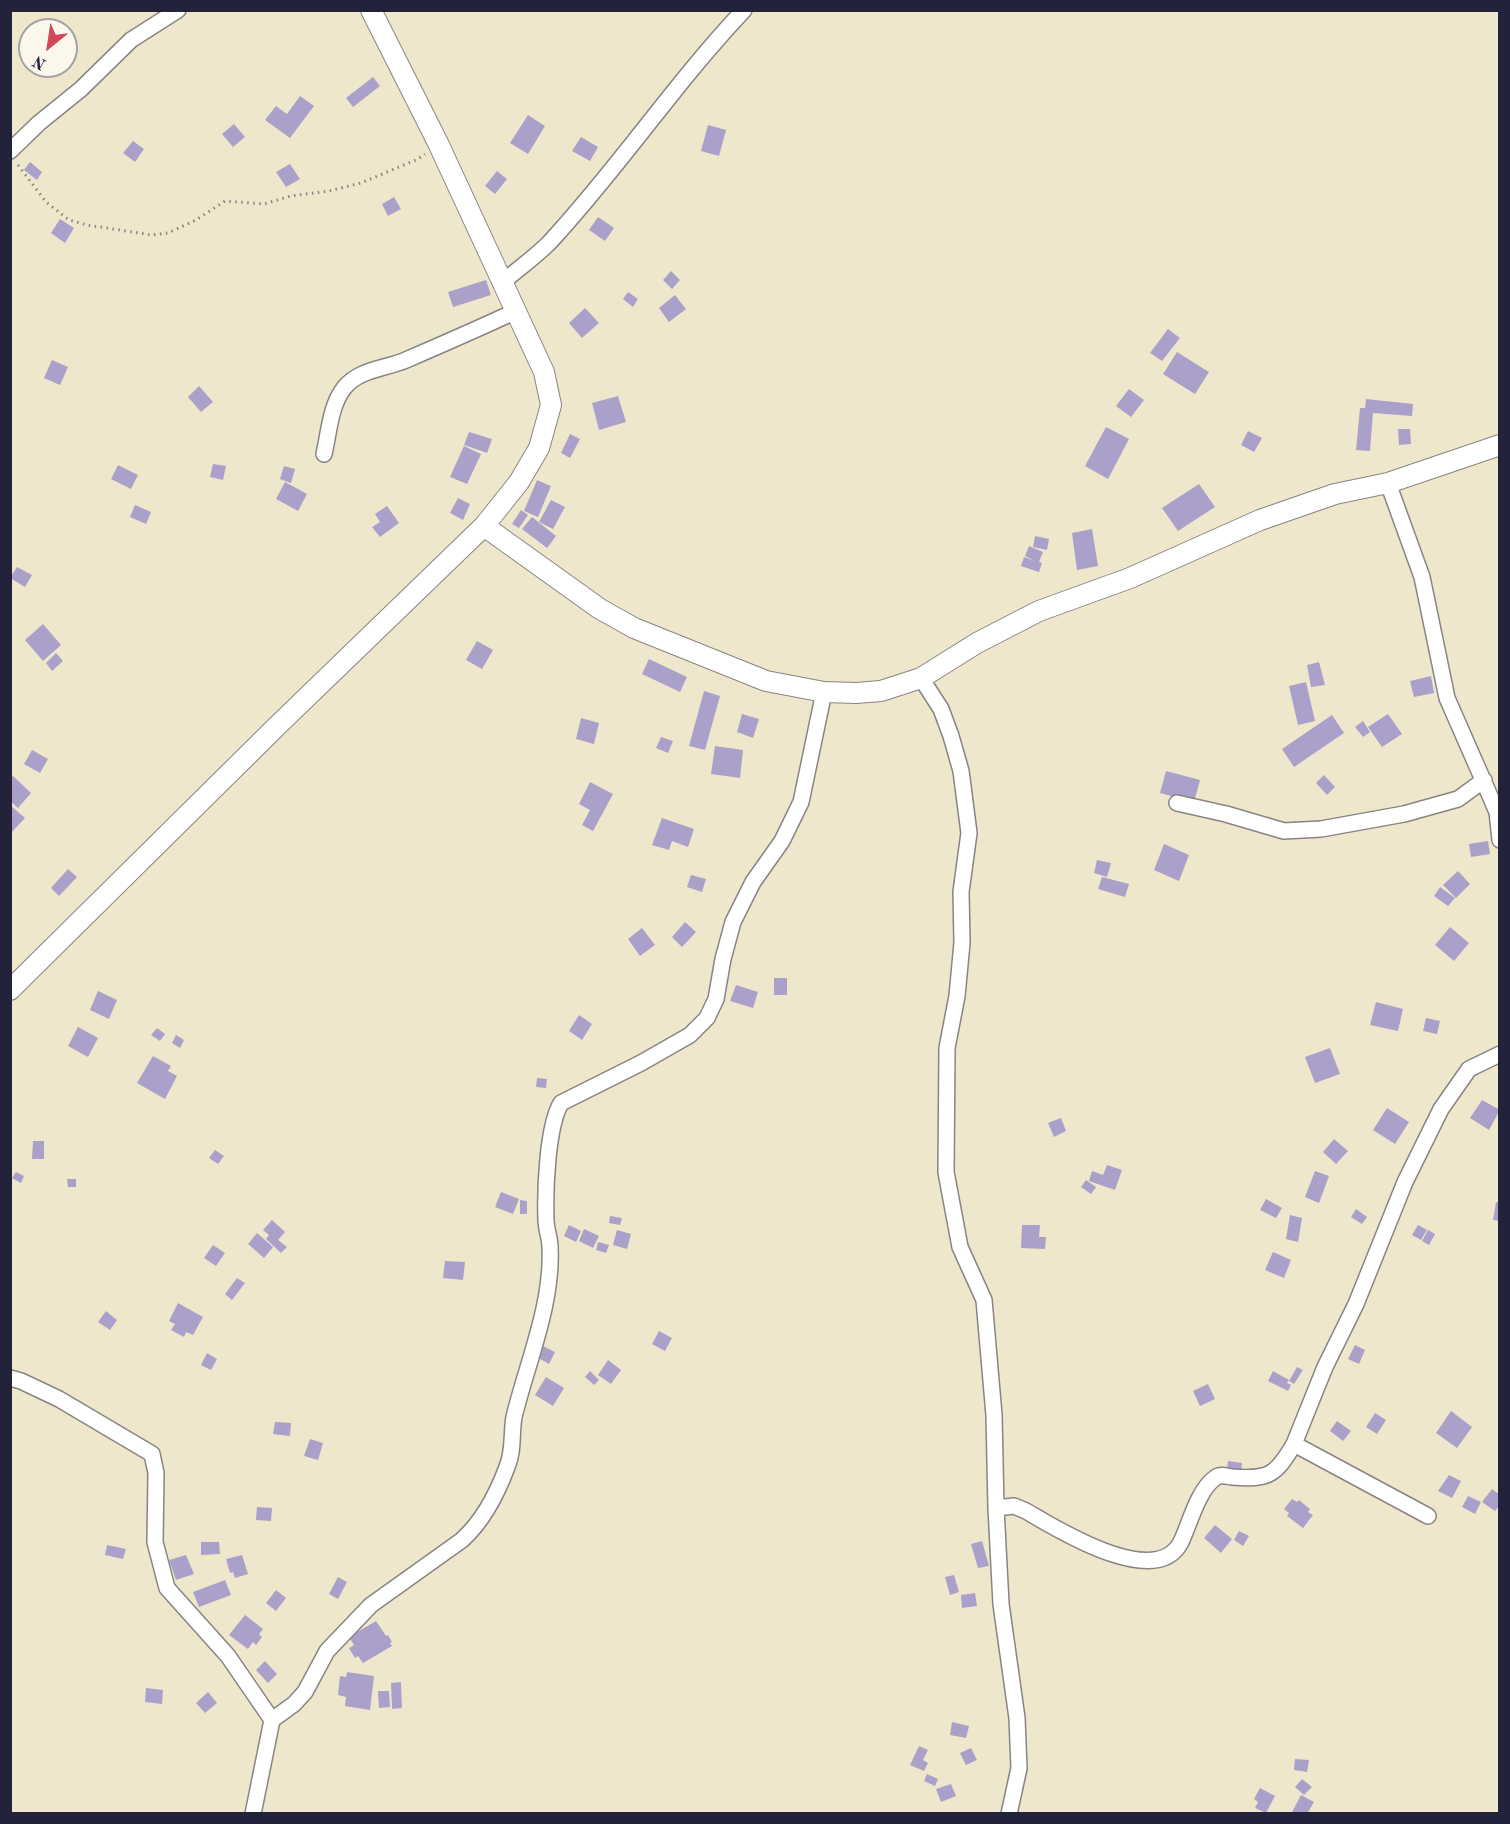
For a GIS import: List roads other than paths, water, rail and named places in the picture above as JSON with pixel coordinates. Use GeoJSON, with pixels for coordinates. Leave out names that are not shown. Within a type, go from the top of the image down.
{"type":"FeatureCollection","features":[{"type":"Feature","properties":{"kind":"street"},"geometry":{"type":"LineString","coordinates":[[14,158],[39,123],[81,89],[132,40],[178,10]]}},
{"type":"Feature","properties":{"kind":"street"},"geometry":{"type":"LineString","coordinates":[[10,990],[277,726],[484,526],[519,482],[539,448],[551,405],[544,372],[438,143],[371,10]]}},
{"type":"Feature","properties":{"kind":"street"},"geometry":{"type":"LineString","coordinates":[[503,282],[548,244],[609,173],[700,59],[744,10]]}},
{"type":"Feature","properties":{"kind":"street"},"geometry":{"type":"LineString","coordinates":[[324,454],[334,407],[343,389],[355,378],[378,368],[403,362],[516,311]]}},
{"type":"Feature","properties":{"kind":"street"},"geometry":{"type":"LineString","coordinates":[[484,526],[600,609],[634,628],[766,681],[824,692],[856,693],[881,691],[921,678],[977,643],[1039,611],[1130,578],[1260,520],[1335,494],[1388,483],[1500,445]]}},
{"type":"Feature","properties":{"kind":"street"},"geometry":{"type":"LineString","coordinates":[[1388,483],[1422,577],[1447,698],[1497,812],[1500,840]]}},
{"type":"Feature","properties":{"kind":"street"},"geometry":{"type":"LineString","coordinates":[[921,678],[941,709],[951,736],[961,771],[969,833],[961,892],[962,943],[957,996],[947,1048],[946,1172],[960,1247],[984,1300],[994,1415],[1001,1604],[1017,1728],[1018,1768],[1009,1814]]}},
{"type":"Feature","properties":{"kind":"street"},"geometry":{"type":"LineString","coordinates":[[253,1814],[272,1720],[294,1704],[305,1692],[327,1651],[371,1605],[462,1540],[474,1529],[490,1504],[511,1455],[514,1419],[548,1288],[550,1247],[546,1222],[550,1142],[555,1114],[561,1103],[690,1035],[707,1018],[716,999],[723,959],[734,922],[753,882],[782,841],[801,802],[824,692]]}},
{"type":"Feature","properties":{"kind":"street"},"geometry":{"type":"LineString","coordinates":[[1177,803],[1284,831],[1321,829],[1404,814],[1458,799],[1484,780]]}},
{"type":"Feature","properties":{"kind":"street"},"geometry":{"type":"LineString","coordinates":[[996,1508],[1014,1506],[1026,1510],[1100,1551],[1150,1560],[1167,1557],[1177,1550],[1204,1488],[1218,1475],[1265,1477],[1280,1466],[1294,1444],[1325,1367],[1360,1294],[1405,1182],[1441,1109],[1469,1069],[1500,1054]]}},
{"type":"Feature","properties":{"kind":"street"},"geometry":{"type":"LineString","coordinates":[[10,1378],[59,1399],[144,1448],[152,1455],[156,1473],[155,1542],[167,1588],[228,1656],[272,1720]]}},
{"type":"Feature","properties":{"kind":"street"},"geometry":{"type":"LineString","coordinates":[[1294,1444],[1428,1516]]}}]}
